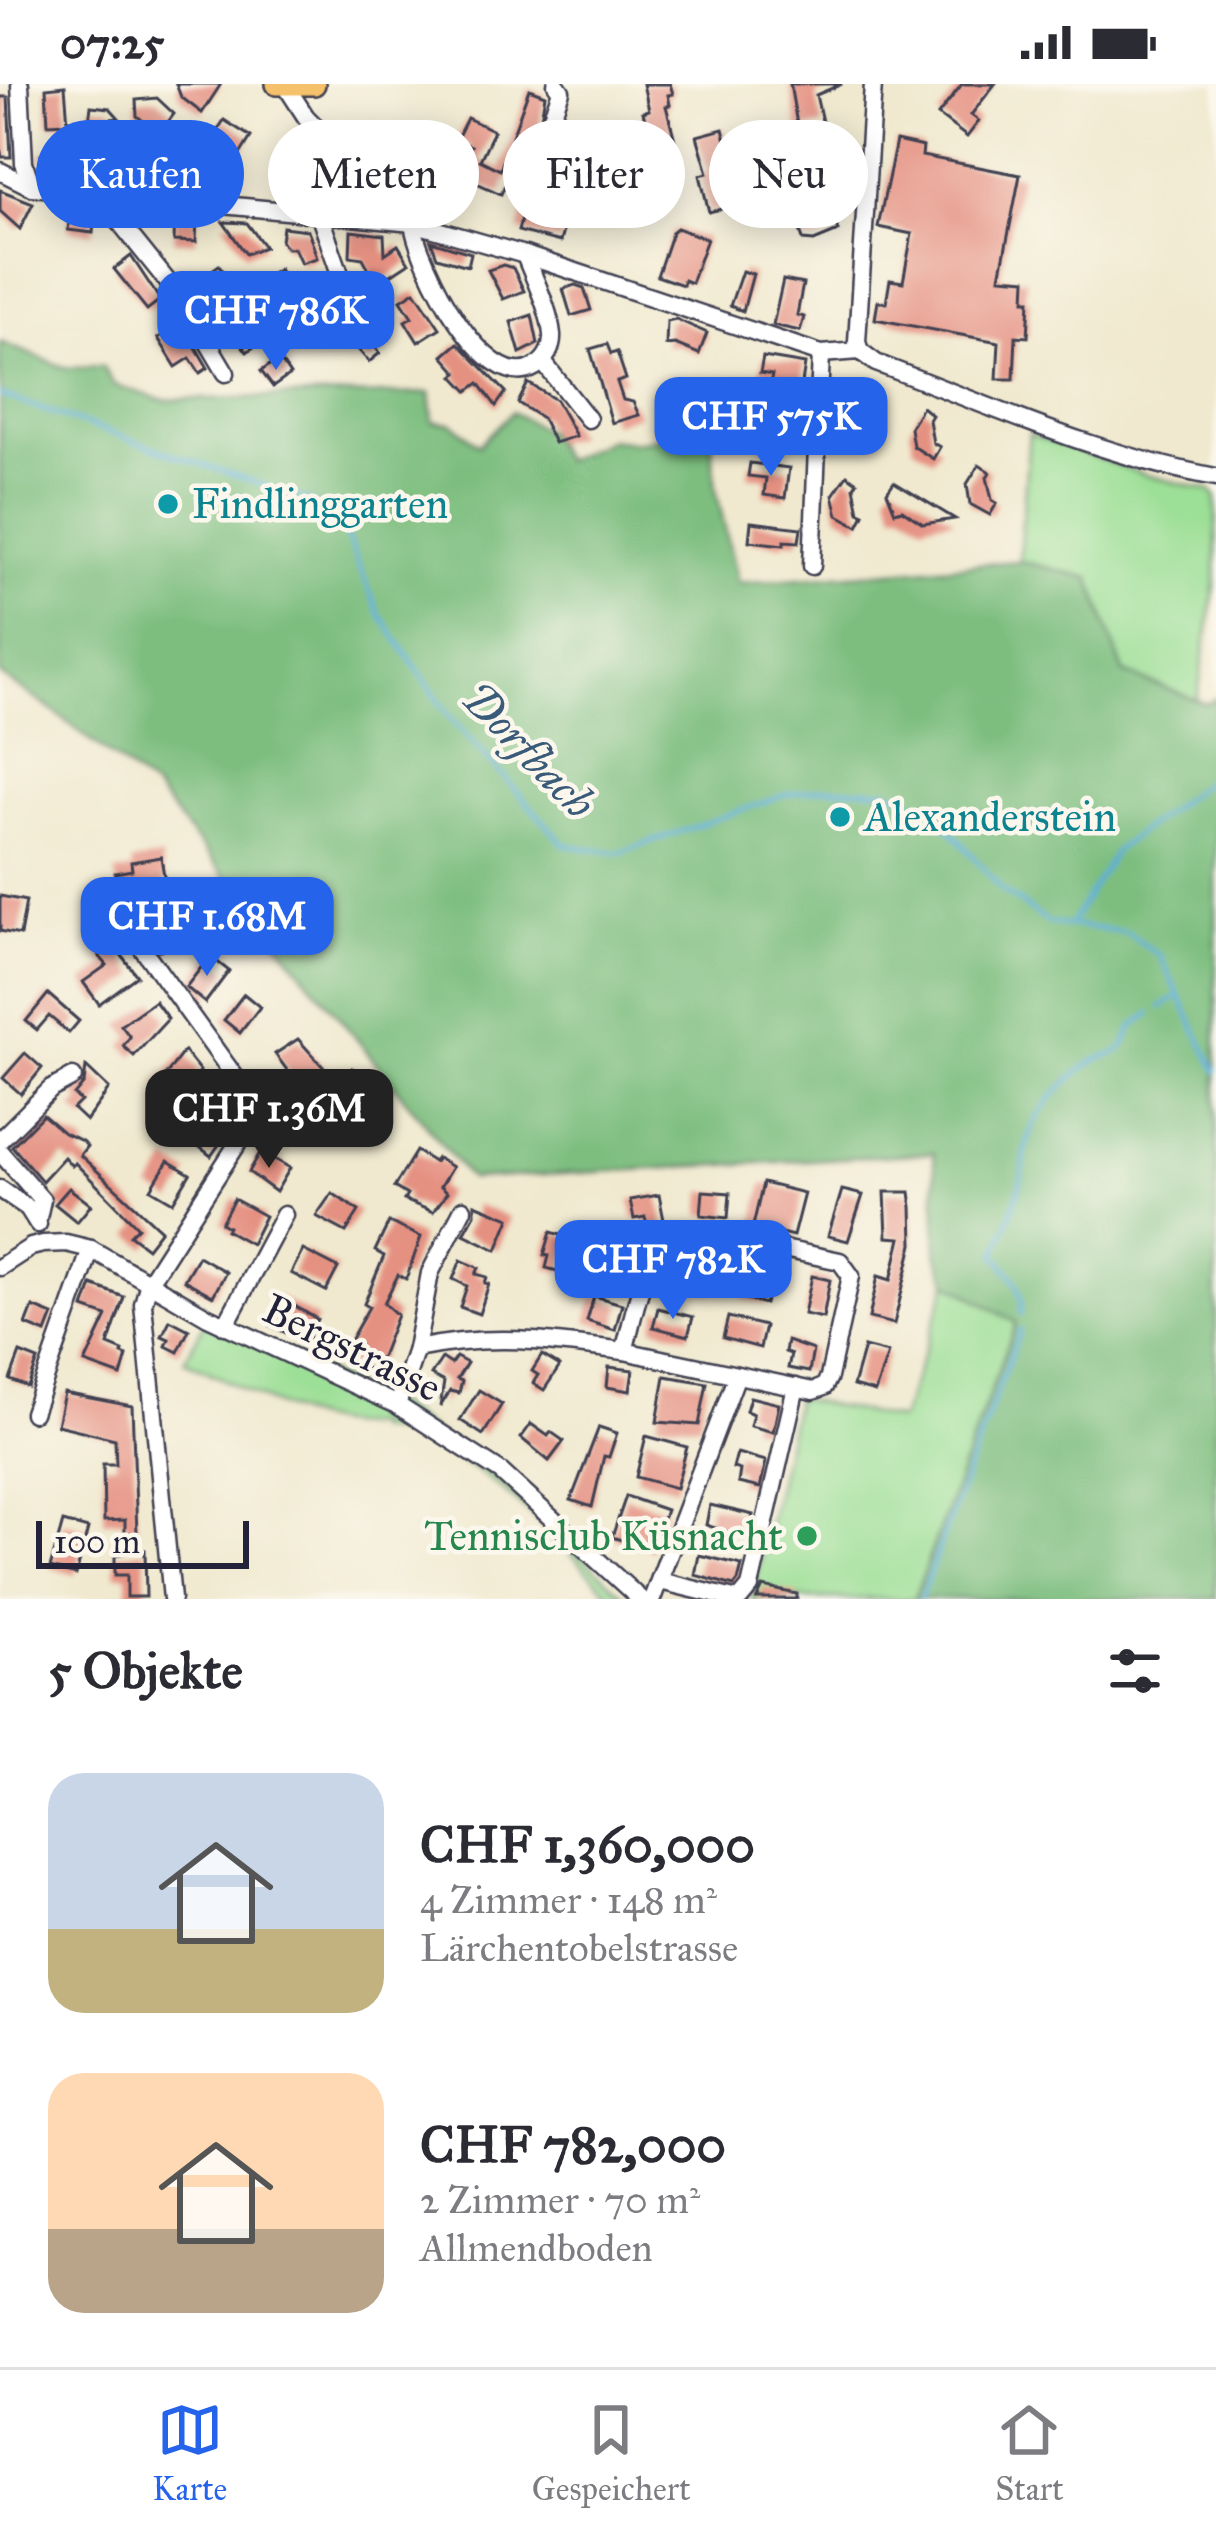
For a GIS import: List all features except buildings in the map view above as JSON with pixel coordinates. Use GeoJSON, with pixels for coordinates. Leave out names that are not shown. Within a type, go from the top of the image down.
{"type":"FeatureCollection","features":[{"type":"Feature","properties":{"kind":"main road"},"geometry":{"type":"LineString","coordinates":[[281,85],[314,84]]}},
{"type":"Feature","properties":{"kind":"street"},"geometry":{"type":"LineString","coordinates":[[20,84],[24,163],[32,187]]}},
{"type":"Feature","properties":{"kind":"street"},"geometry":{"type":"LineString","coordinates":[[551,118],[561,91],[556,84]]}},
{"type":"Feature","properties":{"kind":"street"},"geometry":{"type":"LineString","coordinates":[[860,351],[872,84]]}},
{"type":"Feature","properties":{"kind":"street"},"geometry":{"type":"LineString","coordinates":[[281,85],[309,120]]}},
{"type":"Feature","properties":{"kind":"street"},"geometry":{"type":"LineString","coordinates":[[0,171],[36,187]]}},
{"type":"Feature","properties":{"kind":"street"},"geometry":{"type":"LineString","coordinates":[[124,228],[184,302],[226,373]]}},
{"type":"Feature","properties":{"kind":"street"},"geometry":{"type":"LineString","coordinates":[[324,228],[351,305]]}},
{"type":"Feature","properties":{"kind":"street"},"geometry":{"type":"LineString","coordinates":[[414,228],[438,295],[471,338],[510,370],[529,371],[543,362],[552,333],[525,254]]}},
{"type":"Feature","properties":{"kind":"street"},"geometry":{"type":"LineString","coordinates":[[431,228],[525,254],[821,354],[860,351],[876,363],[1029,421],[1146,460],[1216,477]]}},
{"type":"Feature","properties":{"kind":"street"},"geometry":{"type":"LineString","coordinates":[[812,566],[821,354]]}},
{"type":"Feature","properties":{"kind":"street"},"geometry":{"type":"LineString","coordinates":[[543,362],[588,419]]}},
{"type":"Feature","properties":{"kind":"street"},"geometry":{"type":"LineString","coordinates":[[116,911],[256,1106],[254,1118],[148,1282],[143,1304],[172,1599]]}},
{"type":"Feature","properties":{"kind":"street"},"geometry":{"type":"LineString","coordinates":[[0,1140],[51,1089],[73,1078]]}},
{"type":"Feature","properties":{"kind":"street"},"geometry":{"type":"LineString","coordinates":[[0,1152],[42,1200],[38,1222],[43,1244],[0,1267]]}},
{"type":"Feature","properties":{"kind":"street"},"geometry":{"type":"LineString","coordinates":[[15,1167],[0,1187],[38,1222]]}},
{"type":"Feature","properties":{"kind":"street"},"geometry":{"type":"LineString","coordinates":[[398,1405],[416,1349],[430,1274],[463,1209]]}},
{"type":"Feature","properties":{"kind":"street"},"geometry":{"type":"LineString","coordinates":[[225,1326],[284,1215]]}},
{"type":"Feature","properties":{"kind":"street"},"geometry":{"type":"LineString","coordinates":[[416,1349],[463,1339],[515,1337],[624,1351],[813,1391],[824,1387],[830,1377],[851,1276],[840,1261],[727,1238],[679,1240],[651,1263],[624,1351]]}},
{"type":"Feature","properties":{"kind":"street","name":"Bergstrasse"},"geometry":{"type":"LineString","coordinates":[[43,1244],[91,1249],[225,1326],[398,1405],[501,1472],[640,1599]]}},
{"type":"Feature","properties":{"kind":"street"},"geometry":{"type":"LineString","coordinates":[[33,1413],[91,1249]]}},
{"type":"Feature","properties":{"kind":"street"},"geometry":{"type":"LineString","coordinates":[[652,1599],[737,1375]]}},
{"type":"Feature","properties":{"kind":"street"},"geometry":{"type":"LineString","coordinates":[[660,1581],[737,1599],[750,1587],[796,1387]]}},
{"type":"Feature","properties":{"kind":"green space"},"geometry":{"type":"Polygon","coordinates":[[[0,342],[66,368],[102,366],[114,385],[163,400],[430,393],[433,422],[452,423],[479,445],[512,412],[546,431],[563,461],[609,439],[636,442],[710,428],[716,490],[738,583],[1019,561],[1090,578],[1124,673],[1207,704],[1216,698],[1216,1599],[914,1599],[1016,1323],[948,1282],[937,1254],[934,1153],[470,1179],[155,790],[0,675],[0,342]]]}},
{"type":"Feature","properties":{"kind":"green space"},"geometry":{"type":"Polygon","coordinates":[[[1029,434],[1216,496],[1216,578],[1197,701],[1124,673],[1090,578],[1019,561],[1029,434]]]}},
{"type":"Feature","properties":{"kind":"green space"},"geometry":{"type":"Polygon","coordinates":[[[948,1282],[1016,1323],[914,1599],[752,1599],[796,1398],[900,1420],[948,1282]]]}},
{"type":"Feature","properties":{"kind":"green space"},"geometry":{"type":"Polygon","coordinates":[[[208,1317],[397,1405],[494,1475],[628,1599],[615,1599],[507,1493],[445,1451],[374,1429],[375,1425],[325,1422],[301,1415],[184,1361],[208,1317]]]}},
{"type":"Feature","properties":{"kind":"waterway","name":"Dorfbach"},"geometry":{"type":"LineString","coordinates":[[0,395],[309,501],[341,524],[379,613],[450,717],[565,845],[619,853],[788,794],[825,788],[888,790],[934,811],[1003,891],[1049,923],[1126,932],[1160,956],[1216,1071]]}},
{"type":"Feature","properties":{"kind":"waterway"},"geometry":{"type":"LineString","coordinates":[[1070,925],[1116,850],[1216,774]]}},
{"type":"Feature","properties":{"kind":"waterway"},"geometry":{"type":"LineString","coordinates":[[1161,1007],[1180,996]]}},
{"type":"Feature","properties":{"kind":"waterway"},"geometry":{"type":"LineString","coordinates":[[1021,1314],[1016,1282],[996,1255],[1018,1193],[1033,1127],[1064,1085],[1093,1062],[1123,1047],[1131,1028],[1151,1013]]}},
{"type":"Feature","properties":{"kind":"waterway"},"geometry":{"type":"LineString","coordinates":[[920,1599],[1020,1330]]}},
{"type":"Feature","properties":{"kind":"place","name":"Findlinggarten"},"geometry":{"type":"Point","coordinates":[168,504]}},
{"type":"Feature","properties":{"kind":"place","name":"Alexanderstein"},"geometry":{"type":"Point","coordinates":[840,817]}},
{"type":"Feature","properties":{"kind":"place","name":"Tennisclub Küsnacht"},"geometry":{"type":"Point","coordinates":[807,1536]}}]}
